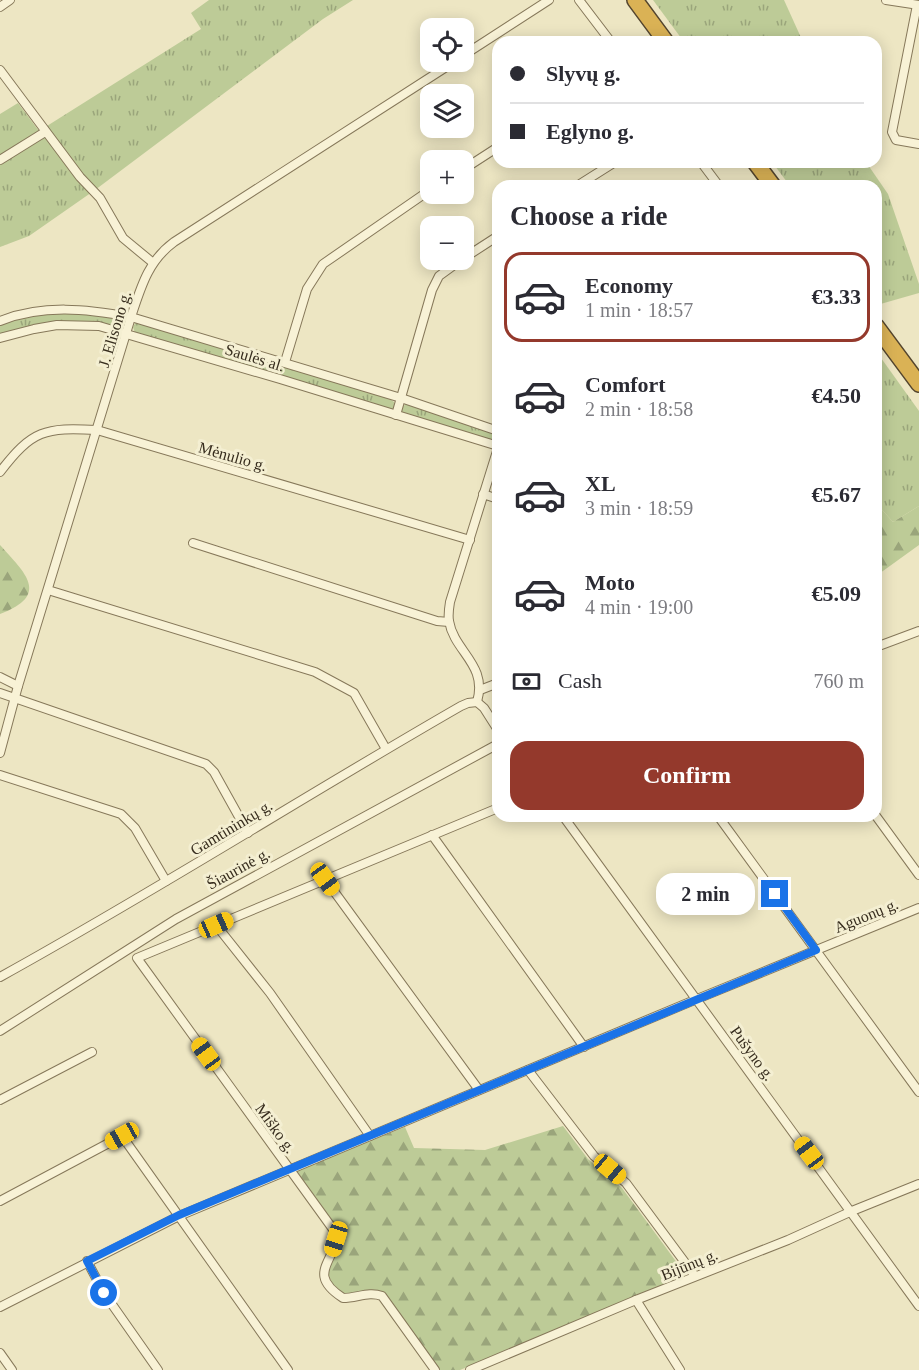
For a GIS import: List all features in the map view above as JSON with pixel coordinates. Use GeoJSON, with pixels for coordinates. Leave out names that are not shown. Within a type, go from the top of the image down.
{"type":"FeatureCollection","features":[{"type":"Feature","properties":{"kind":"highway"},"geometry":{"type":"LineString","coordinates":[[635,0],[662,36]]}},
{"type":"Feature","properties":{"kind":"highway"},"geometry":{"type":"LineString","coordinates":[[882,334],[919,384]]}},
{"type":"Feature","properties":{"kind":"street"},"geometry":{"type":"LineString","coordinates":[[0,7],[10,0]]}},
{"type":"Feature","properties":{"kind":"street"},"geometry":{"type":"LineString","coordinates":[[493,36],[549,0]]}},
{"type":"Feature","properties":{"kind":"street"},"geometry":{"type":"LineString","coordinates":[[579,0],[606,36]]}},
{"type":"Feature","properties":{"kind":"street"},"geometry":{"type":"LineString","coordinates":[[886,0],[918,5],[892,132],[896,140],[919,144]]}},
{"type":"Feature","properties":{"kind":"street"},"geometry":{"type":"LineString","coordinates":[[474,49],[492,37]]}},
{"type":"Feature","properties":{"kind":"street"},"geometry":{"type":"LineString","coordinates":[[0,70],[80,177],[100,198],[123,238],[152,262]]}},
{"type":"Feature","properties":{"kind":"street","name":"J. Elisono g."},"geometry":{"type":"LineString","coordinates":[[0,753],[18,686],[126,333],[143,280],[152,262],[174,242],[438,72]]}},
{"type":"Feature","properties":{"kind":"street"},"geometry":{"type":"LineString","coordinates":[[0,160],[45,132]]}},
{"type":"Feature","properties":{"kind":"street"},"geometry":{"type":"LineString","coordinates":[[474,163],[492,151]]}},
{"type":"Feature","properties":{"kind":"street"},"geometry":{"type":"LineString","coordinates":[[586,180],[606,168]]}},
{"type":"Feature","properties":{"kind":"street"},"geometry":{"type":"LineString","coordinates":[[285,362],[307,289],[323,264],[420,197]]}},
{"type":"Feature","properties":{"kind":"street"},"geometry":{"type":"LineString","coordinates":[[474,251],[492,240]]}},
{"type":"Feature","properties":{"kind":"street"},"geometry":{"type":"LineString","coordinates":[[396,415],[432,290],[439,276],[447,270]]}},
{"type":"Feature","properties":{"kind":"street","name":"Saulės al."},"geometry":{"type":"LineString","coordinates":[[0,321],[34,312],[63,309],[90,310],[131,317],[285,362],[492,429]]}},
{"type":"Feature","properties":{"kind":"street","name":"Saulės al."},"geometry":{"type":"LineString","coordinates":[[0,338],[34,328],[57,325],[99,326],[492,445]]}},
{"type":"Feature","properties":{"kind":"street","name":"Mėnulio g."},"geometry":{"type":"LineString","coordinates":[[0,472],[18,450],[42,434],[64,428],[97,430],[470,540]]}},
{"type":"Feature","properties":{"kind":"street"},"geometry":{"type":"LineString","coordinates":[[492,466],[450,602],[449,622],[474,667],[480,690],[477,702],[492,721]]}},
{"type":"Feature","properties":{"kind":"street"},"geometry":{"type":"LineString","coordinates":[[483,494],[492,497]]}},
{"type":"Feature","properties":{"kind":"street"},"geometry":{"type":"LineString","coordinates":[[193,543],[437,621],[449,622]]}},
{"type":"Feature","properties":{"kind":"street"},"geometry":{"type":"LineString","coordinates":[[48,590],[315,672],[354,693],[386,749]]}},
{"type":"Feature","properties":{"kind":"street"},"geometry":{"type":"LineString","coordinates":[[882,645],[919,631]]}},
{"type":"Feature","properties":{"kind":"street"},"geometry":{"type":"LineString","coordinates":[[0,677],[18,686]]}},
{"type":"Feature","properties":{"kind":"street"},"geometry":{"type":"LineString","coordinates":[[480,690],[492,685]]}},
{"type":"Feature","properties":{"kind":"street"},"geometry":{"type":"LineString","coordinates":[[0,693],[206,764],[214,772],[248,833]]}},
{"type":"Feature","properties":{"kind":"street","name":"Gamtininkų g."},"geometry":{"type":"LineString","coordinates":[[0,977],[248,833],[386,749],[461,706],[477,702]]}},
{"type":"Feature","properties":{"kind":"street","name":"Šiaurinė g."},"geometry":{"type":"LineString","coordinates":[[0,1031],[176,919],[492,747]]}},
{"type":"Feature","properties":{"kind":"street"},"geometry":{"type":"LineString","coordinates":[[0,775],[121,814],[135,828],[166,881]]}},
{"type":"Feature","properties":{"kind":"street"},"geometry":{"type":"LineString","coordinates":[[370,1136],[270,993],[216,925],[492,810]]}},
{"type":"Feature","properties":{"kind":"street","name":"Pušyno g."},"geometry":{"type":"LineString","coordinates":[[567,822],[919,1306]]}},
{"type":"Feature","properties":{"kind":"street"},"geometry":{"type":"LineString","coordinates":[[722,822],[919,1092]]}},
{"type":"Feature","properties":{"kind":"street"},"geometry":{"type":"LineString","coordinates":[[880,822],[919,875]]}},
{"type":"Feature","properties":{"kind":"street"},"geometry":{"type":"LineString","coordinates":[[432,835],[584,1047]]}},
{"type":"Feature","properties":{"kind":"street"},"geometry":{"type":"LineString","coordinates":[[325,879],[479,1090]]}},
{"type":"Feature","properties":{"kind":"street","name":"Aguonų g."},"geometry":{"type":"LineString","coordinates":[[0,1307],[179,1215],[919,908]]}},
{"type":"Feature","properties":{"kind":"street","name":"Miško g."},"geometry":{"type":"LineString","coordinates":[[216,925],[137,958],[335,1232],[333,1251],[323,1271],[330,1286],[343,1298],[369,1294],[382,1296],[435,1370]]}},
{"type":"Feature","properties":{"kind":"street"},"geometry":{"type":"LineString","coordinates":[[0,1100],[92,1052]]}},
{"type":"Feature","properties":{"kind":"street"},"geometry":{"type":"LineString","coordinates":[[528,1070],[594,1156],[626,1183],[695,1276]]}},
{"type":"Feature","properties":{"kind":"street"},"geometry":{"type":"LineString","coordinates":[[0,1201],[122,1136],[288,1370]]}},
{"type":"Feature","properties":{"kind":"street","name":"Bijūnų g."},"geometry":{"type":"LineString","coordinates":[[470,1370],[919,1184]]}},
{"type":"Feature","properties":{"kind":"street"},"geometry":{"type":"LineString","coordinates":[[87,1261],[104,1293],[158,1370]]}},
{"type":"Feature","properties":{"kind":"street"},"geometry":{"type":"LineString","coordinates":[[636,1300],[680,1370]]}},
{"type":"Feature","properties":{"kind":"street"},"geometry":{"type":"LineString","coordinates":[[0,1353],[12,1370]]}},
{"type":"Feature","properties":{"kind":"green space"},"geometry":{"type":"Polygon","coordinates":[[[209,0],[353,0],[323,19],[95,190],[29,236],[0,247],[0,114],[18,103],[39,131],[201,29],[191,13],[209,0]]]}},
{"type":"Feature","properties":{"kind":"green space"},"geometry":{"type":"Polygon","coordinates":[[[653,0],[784,0],[800,36],[680,36],[653,0]]]}},
{"type":"Feature","properties":{"kind":"green space"},"geometry":{"type":"Polygon","coordinates":[[[776,168],[870,168],[878,180],[786,180],[776,168]]]}},
{"type":"Feature","properties":{"kind":"green space"},"geometry":{"type":"Polygon","coordinates":[[[882,185],[888,194],[919,284],[919,293],[882,304],[882,185]]]}},
{"type":"Feature","properties":{"kind":"green space"},"geometry":{"type":"Polygon","coordinates":[[[79,312],[124,319],[125,325],[120,328],[88,323],[60,324],[0,336],[0,323],[33,315],[79,312]]]}},
{"type":"Feature","properties":{"kind":"green space"},"geometry":{"type":"Polygon","coordinates":[[[136,322],[390,399],[394,402],[394,408],[391,410],[135,333],[133,327],[136,322]]]}},
{"type":"Feature","properties":{"kind":"green space"},"geometry":{"type":"Polygon","coordinates":[[[882,359],[919,411],[919,506],[893,522],[882,510],[882,359]]]}},
{"type":"Feature","properties":{"kind":"green space"},"geometry":{"type":"Polygon","coordinates":[[[406,404],[492,431],[492,440],[490,441],[404,416],[401,408],[406,404]]]}},
{"type":"Feature","properties":{"kind":"green space"},"geometry":{"type":"Polygon","coordinates":[[[919,506],[919,545],[882,572],[882,510],[893,522],[919,506]]]}},
{"type":"Feature","properties":{"kind":"green space"},"geometry":{"type":"Polygon","coordinates":[[[0,545],[24,574],[29,591],[25,599],[16,607],[0,614],[0,545]]]}},
{"type":"Feature","properties":{"kind":"green space"},"geometry":{"type":"Polygon","coordinates":[[[563,1126],[588,1159],[622,1188],[686,1275],[460,1370],[440,1370],[382,1291],[342,1293],[331,1282],[327,1269],[335,1251],[339,1230],[296,1170],[405,1127],[414,1148],[485,1150],[563,1126]]]}},
{"type":"Feature","properties":{"kind":"route"},"geometry":{"type":"LineString","coordinates":[[104,1293],[87,1261],[179,1215],[816,950],[775,894]]}}]}
